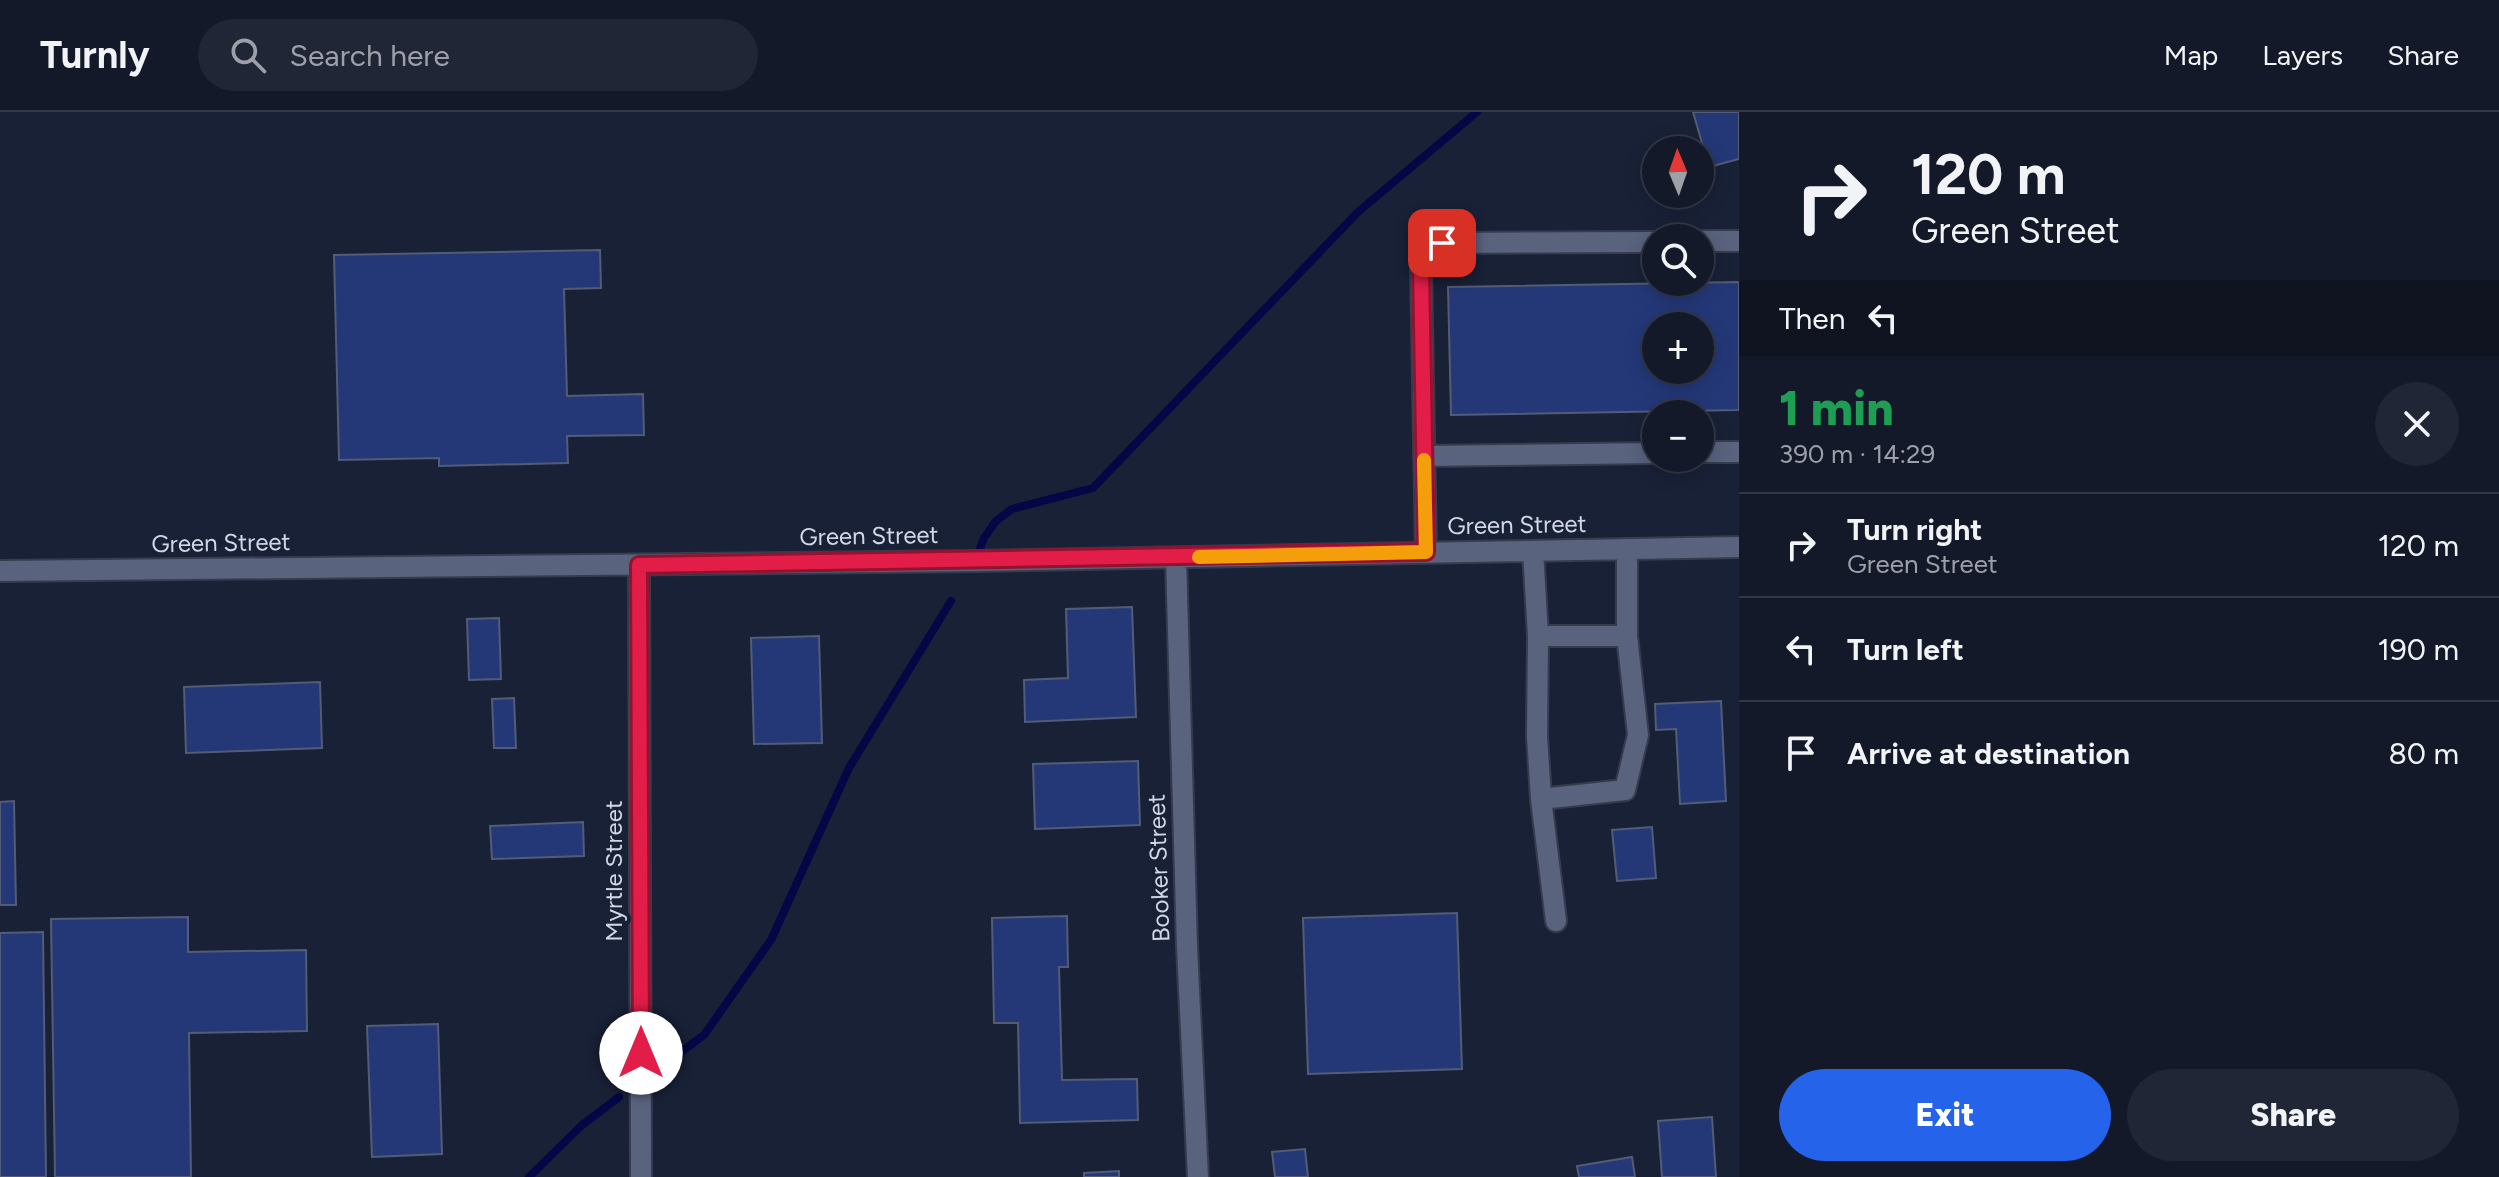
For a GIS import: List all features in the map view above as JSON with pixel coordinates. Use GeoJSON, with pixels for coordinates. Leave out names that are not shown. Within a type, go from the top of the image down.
{"type":"FeatureCollection","features":[{"type":"Feature","properties":{"kind":"street"},"geometry":{"type":"LineString","coordinates":[[1714,241],[1739,241]]}},
{"type":"Feature","properties":{"kind":"street"},"geometry":{"type":"LineString","coordinates":[[1426,552],[1421,268],[1442,243],[1642,242]]}},
{"type":"Feature","properties":{"kind":"street"},"geometry":{"type":"LineString","coordinates":[[1714,452],[1739,452]]}},
{"type":"Feature","properties":{"kind":"street"},"geometry":{"type":"LineString","coordinates":[[1424,456],[1642,453]]}},
{"type":"Feature","properties":{"kind":"street","name":"Green Street"},"geometry":{"type":"LineString","coordinates":[[0,571],[1176,558],[1739,547]]}},
{"type":"Feature","properties":{"kind":"street"},"geometry":{"type":"LineString","coordinates":[[1541,799],[1625,790],[1638,735],[1627,636],[1627,549]]}},
{"type":"Feature","properties":{"kind":"street"},"geometry":{"type":"LineString","coordinates":[[1533,551],[1538,636],[1537,736],[1541,799],[1556,921]]}},
{"type":"Feature","properties":{"kind":"street","name":"Booker Street"},"geometry":{"type":"LineString","coordinates":[[1176,558],[1186,932],[1198,1177]]}},
{"type":"Feature","properties":{"kind":"street","name":"Myrtle Street"},"geometry":{"type":"LineString","coordinates":[[639,565],[641,1177]]}},
{"type":"Feature","properties":{"kind":"street"},"geometry":{"type":"LineString","coordinates":[[1538,636],[1627,636]]}},
{"type":"Feature","properties":{"kind":"building"},"geometry":{"type":"Polygon","coordinates":[[[1693,112],[1739,112],[1739,159],[1714,166],[1714,136],[1700,136],[1693,112]]]}},
{"type":"Feature","properties":{"kind":"building"},"geometry":{"type":"Polygon","coordinates":[[[600,250],[601,288],[564,289],[567,396],[643,394],[644,435],[567,436],[568,463],[439,466],[439,458],[339,460],[334,255],[600,250]]]}},
{"type":"Feature","properties":{"kind":"building"},"geometry":{"type":"Polygon","coordinates":[[[1714,282],[1739,282],[1739,410],[1714,410],[1714,400],[1642,400],[1642,412],[1451,415],[1448,287],[1642,284],[1642,296],[1714,296],[1714,282]]]}},
{"type":"Feature","properties":{"kind":"building"},"geometry":{"type":"Polygon","coordinates":[[[1132,607],[1136,717],[1025,722],[1024,680],[1068,678],[1066,609],[1132,607]]]}},
{"type":"Feature","properties":{"kind":"building"},"geometry":{"type":"Polygon","coordinates":[[[499,618],[501,679],[469,680],[467,619],[499,618]]]}},
{"type":"Feature","properties":{"kind":"building"},"geometry":{"type":"Polygon","coordinates":[[[819,636],[822,743],[754,744],[751,638],[819,636]]]}},
{"type":"Feature","properties":{"kind":"building"},"geometry":{"type":"Polygon","coordinates":[[[320,682],[322,748],[186,753],[184,687],[320,682]]]}},
{"type":"Feature","properties":{"kind":"building"},"geometry":{"type":"Polygon","coordinates":[[[514,698],[516,748],[494,748],[492,699],[514,698]]]}},
{"type":"Feature","properties":{"kind":"building"},"geometry":{"type":"Polygon","coordinates":[[[1721,701],[1726,801],[1680,804],[1676,729],[1656,730],[1655,704],[1721,701]]]}},
{"type":"Feature","properties":{"kind":"building"},"geometry":{"type":"Polygon","coordinates":[[[1138,761],[1140,825],[1035,829],[1033,764],[1138,761]]]}},
{"type":"Feature","properties":{"kind":"building"},"geometry":{"type":"Polygon","coordinates":[[[14,801],[16,905],[0,905],[0,802],[14,801]]]}},
{"type":"Feature","properties":{"kind":"building"},"geometry":{"type":"Polygon","coordinates":[[[583,822],[584,856],[492,859],[490,826],[583,822]]]}},
{"type":"Feature","properties":{"kind":"building"},"geometry":{"type":"Polygon","coordinates":[[[1652,827],[1656,878],[1617,881],[1612,830],[1652,827]]]}},
{"type":"Feature","properties":{"kind":"building"},"geometry":{"type":"Polygon","coordinates":[[[1457,913],[1462,1069],[1308,1074],[1303,918],[1457,913]]]}},
{"type":"Feature","properties":{"kind":"building"},"geometry":{"type":"Polygon","coordinates":[[[1067,916],[1068,967],[1059,967],[1062,1080],[1137,1079],[1138,1120],[1020,1123],[1018,1023],[994,1023],[992,918],[1067,916]]]}},
{"type":"Feature","properties":{"kind":"building"},"geometry":{"type":"Polygon","coordinates":[[[188,917],[188,952],[306,950],[307,1031],[189,1033],[191,1177],[55,1177],[51,919],[188,917]]]}},
{"type":"Feature","properties":{"kind":"building"},"geometry":{"type":"Polygon","coordinates":[[[43,932],[46,1177],[0,1177],[0,933],[43,932]]]}},
{"type":"Feature","properties":{"kind":"building"},"geometry":{"type":"Polygon","coordinates":[[[438,1024],[442,1154],[372,1157],[367,1026],[438,1024]]]}},
{"type":"Feature","properties":{"kind":"building"},"geometry":{"type":"Polygon","coordinates":[[[1712,1117],[1716,1177],[1662,1177],[1658,1121],[1712,1117]]]}},
{"type":"Feature","properties":{"kind":"building"},"geometry":{"type":"Polygon","coordinates":[[[1305,1149],[1308,1177],[1275,1177],[1272,1152],[1305,1149]]]}},
{"type":"Feature","properties":{"kind":"building"},"geometry":{"type":"Polygon","coordinates":[[[1632,1157],[1635,1177],[1579,1177],[1577,1166],[1632,1157]]]}},
{"type":"Feature","properties":{"kind":"building"},"geometry":{"type":"Polygon","coordinates":[[[1119,1171],[1119,1177],[1084,1177],[1084,1173],[1119,1171]]]}},
{"type":"Feature","properties":{"kind":"waterway"},"geometry":{"type":"LineString","coordinates":[[977,557],[984,538],[996,521],[1012,509],[1093,488],[1358,212],[1477,112]]}},
{"type":"Feature","properties":{"kind":"waterway"},"geometry":{"type":"LineString","coordinates":[[662,1066],[704,1035],[771,940],[849,768],[951,601]]}},
{"type":"Feature","properties":{"kind":"waterway"},"geometry":{"type":"LineString","coordinates":[[529,1177],[581,1126],[619,1097]]}},
{"type":"Feature","properties":{"kind":"slow traffic"},"geometry":{"type":"LineString","coordinates":[[1199,557],[1426,552],[1424,460]]}},
{"type":"Feature","properties":{"kind":"route"},"geometry":{"type":"LineString","coordinates":[[641,1053],[639,565],[1426,552],[1421,268],[1442,243]]}}]}
